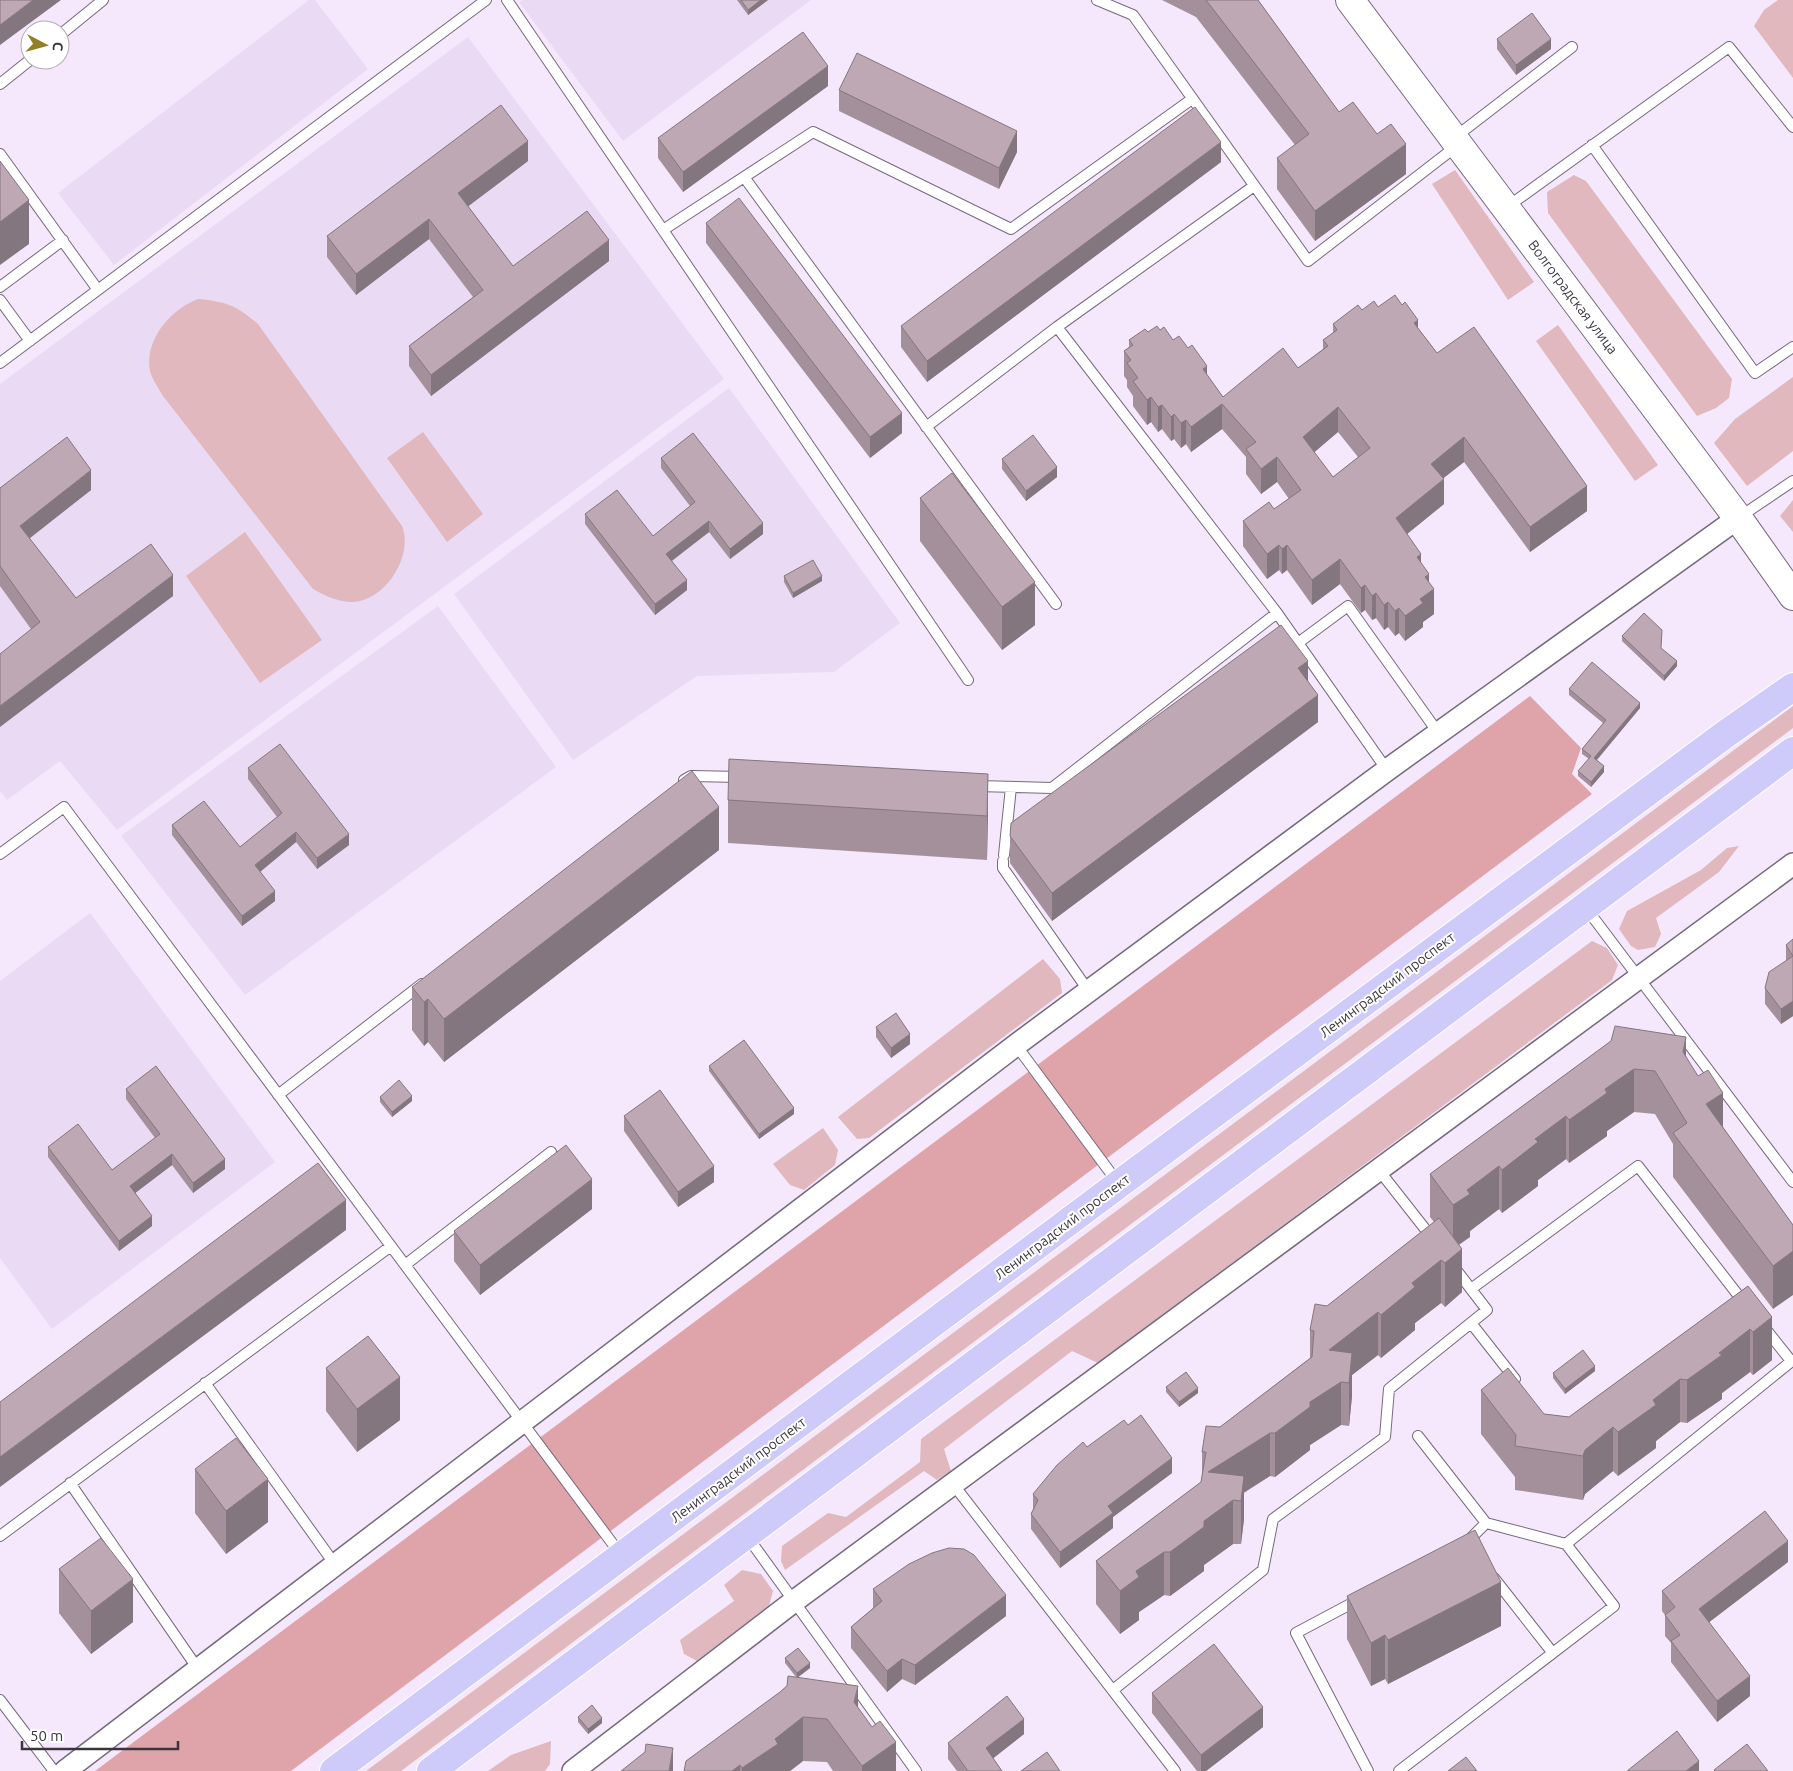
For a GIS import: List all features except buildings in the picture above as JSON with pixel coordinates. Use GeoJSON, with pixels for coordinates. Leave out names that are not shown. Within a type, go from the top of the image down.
{"type":"FeatureCollection","features":[{"type":"Feature","properties":{"kind":"main road","name":"Ленинградский проспект"},"geometry":{"type":"LineString","coordinates":[[334,1771],[1119,1184],[1727,733],[1793,687]]}},
{"type":"Feature","properties":{"kind":"main road"},"geometry":{"type":"LineString","coordinates":[[431,1771],[1793,751]]}},
{"type":"Feature","properties":{"kind":"street","name":"Волгоградская улица"},"geometry":{"type":"LineString","coordinates":[[1350,0],[1738,518],[1793,596]]}},
{"type":"Feature","properties":{"kind":"street"},"geometry":{"type":"LineString","coordinates":[[66,1771],[1016,1045],[1090,993],[1387,770],[1738,518]]}},
{"type":"Feature","properties":{"kind":"street"},"geometry":{"type":"LineString","coordinates":[[573,1771],[793,1602],[1793,864]]}},
{"type":"Feature","properties":{"kind":"lane"},"geometry":{"type":"LineString","coordinates":[[70,27],[103,0]]}},
{"type":"Feature","properties":{"kind":"lane"},"geometry":{"type":"LineString","coordinates":[[0,363],[486,0]]}},
{"type":"Feature","properties":{"kind":"lane"},"geometry":{"type":"LineString","coordinates":[[507,0],[968,680]]}},
{"type":"Feature","properties":{"kind":"lane"},"geometry":{"type":"LineString","coordinates":[[1097,0],[1133,15],[1308,261],[1572,47]]}},
{"type":"Feature","properties":{"kind":"lane"},"geometry":{"type":"LineString","coordinates":[[1506,208],[1729,46],[1793,127]]}},
{"type":"Feature","properties":{"kind":"lane"},"geometry":{"type":"LineString","coordinates":[[0,84],[20,68]]}},
{"type":"Feature","properties":{"kind":"lane"},"geometry":{"type":"LineString","coordinates":[[663,230],[813,132],[1011,229],[1192,99]]}},
{"type":"Feature","properties":{"kind":"lane"},"geometry":{"type":"LineString","coordinates":[[1592,145],[1755,373],[1793,347]]}},
{"type":"Feature","properties":{"kind":"lane"},"geometry":{"type":"LineString","coordinates":[[0,154],[98,290]]}},
{"type":"Feature","properties":{"kind":"lane"},"geometry":{"type":"LineString","coordinates":[[744,177],[1056,604]]}},
{"type":"Feature","properties":{"kind":"lane"},"geometry":{"type":"LineString","coordinates":[[926,427],[1057,326],[1254,186]]}},
{"type":"Feature","properties":{"kind":"lane"},"geometry":{"type":"LineString","coordinates":[[0,287],[63,240]]}},
{"type":"Feature","properties":{"kind":"lane"},"geometry":{"type":"LineString","coordinates":[[0,300],[30,341]]}},
{"type":"Feature","properties":{"kind":"lane"},"geometry":{"type":"LineString","coordinates":[[1057,326],[1277,613],[1387,770]]}},
{"type":"Feature","properties":{"kind":"lane"},"geometry":{"type":"LineString","coordinates":[[1738,518],[1793,481]]}},
{"type":"Feature","properties":{"kind":"lane"},"geometry":{"type":"LineString","coordinates":[[1298,643],[1348,606],[1439,734]]}},
{"type":"Feature","properties":{"kind":"lane"},"geometry":{"type":"LineString","coordinates":[[962,785],[1052,788],[1277,613]]}},
{"type":"Feature","properties":{"kind":"lane"},"geometry":{"type":"LineString","coordinates":[[675,788],[691,776],[749,778]]}},
{"type":"Feature","properties":{"kind":"lane"},"geometry":{"type":"LineString","coordinates":[[1011,787],[1003,868],[1090,993]]}},
{"type":"Feature","properties":{"kind":"lane"},"geometry":{"type":"LineString","coordinates":[[0,854],[64,807],[622,1556]]}},
{"type":"Feature","properties":{"kind":"lane"},"geometry":{"type":"LineString","coordinates":[[1585,907],[1792,1180]]}},
{"type":"Feature","properties":{"kind":"lane"},"geometry":{"type":"LineString","coordinates":[[278,1095],[432,976]]}},
{"type":"Feature","properties":{"kind":"lane"},"geometry":{"type":"LineString","coordinates":[[1016,1045],[1119,1184]]}},
{"type":"Feature","properties":{"kind":"lane"},"geometry":{"type":"LineString","coordinates":[[405,1264],[551,1152]]}},
{"type":"Feature","properties":{"kind":"lane"},"geometry":{"type":"LineString","coordinates":[[1471,1289],[1638,1166],[1735,1299],[1753,1314],[1792,1361],[1566,1544]]}},
{"type":"Feature","properties":{"kind":"lane"},"geometry":{"type":"LineString","coordinates":[[1113,1690],[1263,1570],[1273,1518],[1385,1437],[1389,1389],[1487,1310],[1378,1169]]}},
{"type":"Feature","properties":{"kind":"lane"},"geometry":{"type":"LineString","coordinates":[[0,1536],[390,1246]]}},
{"type":"Feature","properties":{"kind":"lane"},"geometry":{"type":"LineString","coordinates":[[1470,1323],[1524,1390]]}},
{"type":"Feature","properties":{"kind":"lane"},"geometry":{"type":"LineString","coordinates":[[205,1383],[336,1566]]}},
{"type":"Feature","properties":{"kind":"lane"},"geometry":{"type":"LineString","coordinates":[[1400,1771],[1614,1606],[1566,1544],[1486,1523],[1418,1436]]}},
{"type":"Feature","properties":{"kind":"lane"},"geometry":{"type":"LineString","coordinates":[[70,1484],[198,1669]]}},
{"type":"Feature","properties":{"kind":"lane"},"geometry":{"type":"LineString","coordinates":[[953,1484],[1176,1771]]}},
{"type":"Feature","properties":{"kind":"lane"},"geometry":{"type":"LineString","coordinates":[[1466,1547],[1486,1523]]}},
{"type":"Feature","properties":{"kind":"lane"},"geometry":{"type":"LineString","coordinates":[[747,1535],[793,1602],[916,1771]]}},
{"type":"Feature","properties":{"kind":"lane"},"geometry":{"type":"LineString","coordinates":[[1485,1566],[1552,1652]]}},
{"type":"Feature","properties":{"kind":"lane"},"geometry":{"type":"LineString","coordinates":[[1364,1597],[1296,1633],[1368,1771]]}},
{"type":"Feature","properties":{"kind":"lane"},"geometry":{"type":"LineString","coordinates":[[0,1700],[54,1771]]}},
{"type":"Feature","properties":{"kind":"shaded area"},"geometry":{"type":"Polygon","coordinates":[[[309,0],[315,0],[368,69],[114,265],[58,193],[309,0]]]}},
{"type":"Feature","properties":{"kind":"shaded area"},"geometry":{"type":"Polygon","coordinates":[[[523,0],[811,0],[623,141],[519,2],[523,0]]]}},
{"type":"Feature","properties":{"kind":"shaded area"},"geometry":{"type":"Polygon","coordinates":[[[1778,0],[1793,0],[1793,78],[1754,26],[1764,10],[1778,0]]]}},
{"type":"Feature","properties":{"kind":"shaded area"},"geometry":{"type":"Polygon","coordinates":[[[468,37],[724,379],[117,830],[60,761],[7,800],[0,791],[0,384],[468,37]]]}},
{"type":"Feature","properties":{"kind":"shaded area"},"geometry":{"type":"Polygon","coordinates":[[[1455,170],[1534,282],[1508,300],[1432,184],[1455,170]]]}},
{"type":"Feature","properties":{"kind":"shaded area"},"geometry":{"type":"Polygon","coordinates":[[[1574,175],[1586,181],[1732,379],[1729,398],[1716,408],[1697,416],[1548,213],[1547,192],[1574,175]]]}},
{"type":"Feature","properties":{"kind":"shaded area"},"geometry":{"type":"Polygon","coordinates":[[[198,299],[231,306],[243,312],[258,324],[402,526],[405,538],[400,563],[394,575],[376,594],[365,600],[348,602],[332,598],[313,589],[163,396],[150,371],[149,359],[151,348],[155,337],[169,318],[178,310],[198,299]]]}},
{"type":"Feature","properties":{"kind":"shaded area"},"geometry":{"type":"Polygon","coordinates":[[[1558,325],[1658,465],[1635,481],[1536,341],[1558,325]]]}},
{"type":"Feature","properties":{"kind":"shaded area"},"geometry":{"type":"Polygon","coordinates":[[[1793,377],[1793,451],[1747,486],[1714,443],[1735,419],[1793,377]]]}},
{"type":"Feature","properties":{"kind":"shaded area"},"geometry":{"type":"Polygon","coordinates":[[[729,388],[900,623],[834,672],[697,676],[573,760],[454,594],[729,388]]]}},
{"type":"Feature","properties":{"kind":"shaded area"},"geometry":{"type":"Polygon","coordinates":[[[423,432],[483,514],[447,542],[387,458],[423,432]]]}},
{"type":"Feature","properties":{"kind":"shaded area"},"geometry":{"type":"Polygon","coordinates":[[[1793,500],[1793,532],[1780,516],[1793,500]]]}},
{"type":"Feature","properties":{"kind":"shaded area"},"geometry":{"type":"Polygon","coordinates":[[[245,532],[322,640],[260,683],[186,576],[245,532]]]}},
{"type":"Feature","properties":{"kind":"shaded area"},"geometry":{"type":"Polygon","coordinates":[[[438,606],[556,767],[245,995],[121,836],[438,606]]]}},
{"type":"Feature","properties":{"kind":"shaded area"},"geometry":{"type":"Polygon","coordinates":[[[1530,696],[1581,748],[1572,774],[1592,794],[291,1771],[95,1771],[1530,696]]]}},
{"type":"Feature","properties":{"kind":"shaded area"},"geometry":{"type":"Polygon","coordinates":[[[1793,706],[1793,728],[401,1771],[366,1771],[1793,706]]]}},
{"type":"Feature","properties":{"kind":"shaded area"},"geometry":{"type":"Polygon","coordinates":[[[1739,846],[1719,872],[1656,918],[1661,934],[1655,947],[1638,950],[1631,946],[1619,929],[1627,911],[1701,870],[1727,848],[1739,846]]]}},
{"type":"Feature","properties":{"kind":"shaded area"},"geometry":{"type":"Polygon","coordinates":[[[90,913],[275,1162],[52,1329],[0,1258],[0,981],[90,913]]]}},
{"type":"Feature","properties":{"kind":"shaded area"},"geometry":{"type":"Polygon","coordinates":[[[1592,941],[1607,948],[1618,965],[1612,980],[1098,1363],[1072,1351],[944,1449],[951,1471],[937,1480],[924,1471],[785,1570],[781,1561],[782,1546],[828,1513],[846,1517],[920,1462],[921,1439],[1592,941]]]}},
{"type":"Feature","properties":{"kind":"shaded area"},"geometry":{"type":"Polygon","coordinates":[[[1043,959],[1060,979],[1062,993],[869,1138],[857,1139],[838,1117],[1043,959]]]}},
{"type":"Feature","properties":{"kind":"shaded area"},"geometry":{"type":"Polygon","coordinates":[[[823,1128],[838,1150],[835,1165],[804,1190],[790,1185],[773,1164],[823,1128]]]}},
{"type":"Feature","properties":{"kind":"shaded area"},"geometry":{"type":"Polygon","coordinates":[[[742,1570],[761,1574],[773,1591],[769,1606],[697,1661],[684,1654],[680,1640],[734,1601],[724,1585],[742,1570]]]}},
{"type":"Feature","properties":{"kind":"shaded area"},"geometry":{"type":"Polygon","coordinates":[[[551,1741],[550,1764],[545,1771],[488,1771],[511,1755],[551,1741]]]}}]}
